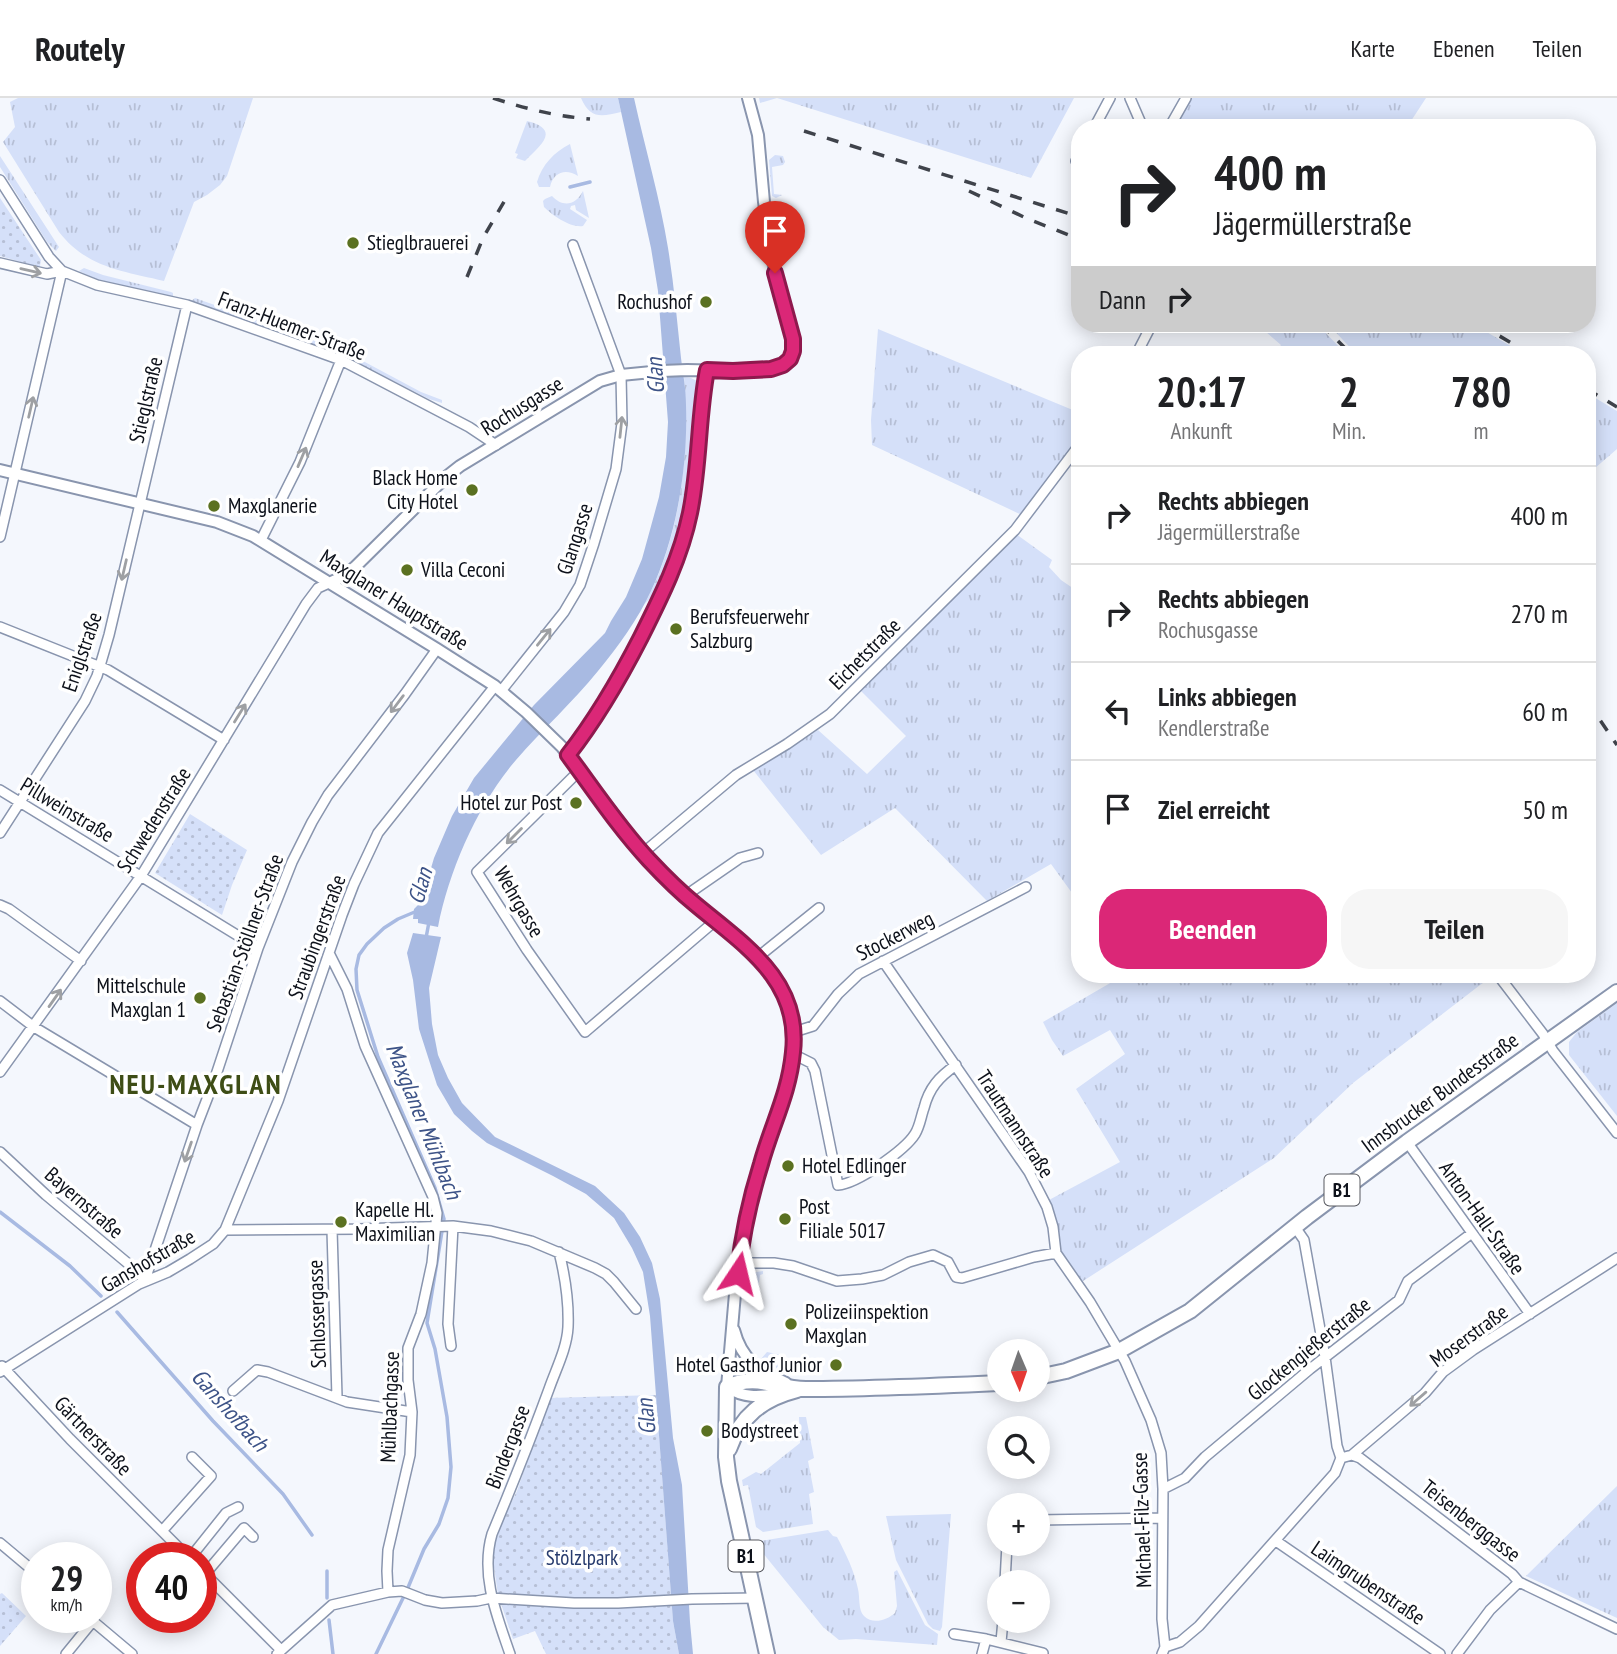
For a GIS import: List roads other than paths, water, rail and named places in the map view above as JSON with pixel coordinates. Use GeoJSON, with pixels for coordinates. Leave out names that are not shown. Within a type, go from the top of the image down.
{"type":"FeatureCollection","features":[{"type":"Feature","properties":{"kind":"main road","name":"Innsbrucker Bundesstraße"},"geometry":{"type":"LineString","coordinates":[[1050,1374],[1119,1351],[1190,1311],[1407,1142],[1617,992]]}},
{"type":"Feature","properties":{"kind":"main road"},"geometry":{"type":"LineString","coordinates":[[726,1457],[727,1387],[738,1382],[755,1380],[802,1389],[987,1383]]}},
{"type":"Feature","properties":{"kind":"main road"},"geometry":{"type":"LineString","coordinates":[[726,1457],[744,1420],[768,1401],[802,1389]]}},
{"type":"Feature","properties":{"kind":"main road","name":"B1"},"geometry":{"type":"LineString","coordinates":[[726,1457],[768,1654]]}},
{"type":"Feature","properties":{"kind":"street","name":"Rochusgasse"},"geometry":{"type":"LineString","coordinates":[[329,583],[355,567],[446,477],[560,403],[600,381],[621,375],[662,371],[771,369],[787,362],[792,355],[793,339],[775,273],[765,212],[758,135],[748,98]]}},
{"type":"Feature","properties":{"kind":"street"},"geometry":{"type":"LineString","coordinates":[[1099,119],[1110,98]]}},
{"type":"Feature","properties":{"kind":"street"},"geometry":{"type":"LineString","coordinates":[[1130,98],[1139,119]]}},
{"type":"Feature","properties":{"kind":"street"},"geometry":{"type":"LineString","coordinates":[[1174,119],[1185,98]]}},
{"type":"Feature","properties":{"kind":"street"},"geometry":{"type":"LineString","coordinates":[[0,180],[62,271],[0,537]]}},
{"type":"Feature","properties":{"kind":"street","name":"Glangasse"},"geometry":{"type":"LineString","coordinates":[[498,688],[564,612],[580,585],[616,469],[622,423],[621,375],[573,245]]}},
{"type":"Feature","properties":{"kind":"street","name":"Franz-Huemer-Straße"},"geometry":{"type":"LineString","coordinates":[[0,263],[47,274],[62,271],[97,285],[187,305],[341,360],[496,444]]}},
{"type":"Feature","properties":{"kind":"street","name":"Stieglstraße"},"geometry":{"type":"LineString","coordinates":[[140,503],[187,305]]}},
{"type":"Feature","properties":{"kind":"street"},"geometry":{"type":"LineString","coordinates":[[261,540],[300,462],[341,360]]}},
{"type":"Feature","properties":{"kind":"street"},"geometry":{"type":"LineString","coordinates":[[568,755],[618,681],[656,608],[681,548],[698,466],[707,370]]}},
{"type":"Feature","properties":{"kind":"street","name":"Eichetstraße"},"geometry":{"type":"LineString","coordinates":[[643,853],[736,775],[830,714],[1015,530],[1071,456]]}},
{"type":"Feature","properties":{"kind":"street","name":"Maxglaner Hauptstraße"},"geometry":{"type":"LineString","coordinates":[[0,470],[217,522],[240,530],[261,540],[498,688],[545,730],[568,755],[643,853],[685,895],[758,957],[775,977],[789,1004],[794,1032],[793,1054],[788,1087],[761,1162],[751,1200],[739,1263],[727,1387]]}},
{"type":"Feature","properties":{"kind":"street","name":"Eniglstraße"},"geometry":{"type":"LineString","coordinates":[[0,833],[85,701],[100,666],[140,503]]}},
{"type":"Feature","properties":{"kind":"street","name":"Schwedenstraße"},"geometry":{"type":"LineString","coordinates":[[0,1072],[141,876],[306,604],[318,588],[329,583]]}},
{"type":"Feature","properties":{"kind":"street"},"geometry":{"type":"LineString","coordinates":[[0,627],[100,666],[224,740]]}},
{"type":"Feature","properties":{"kind":"street","name":"Sebastian-Stöllner-Straße"},"geometry":{"type":"LineString","coordinates":[[145,1280],[258,948],[292,862],[328,795],[437,649]]}},
{"type":"Feature","properties":{"kind":"street","name":"Straubingerstraße"},"geometry":{"type":"LineString","coordinates":[[225,1230],[278,1101],[354,884],[378,833],[498,688]]}},
{"type":"Feature","properties":{"kind":"street","name":"Wehrgasse"},"geometry":{"type":"LineString","coordinates":[[581,772],[477,872],[527,950],[585,1032],[715,921]]}},
{"type":"Feature","properties":{"kind":"street","name":"Pillweinstraße"},"geometry":{"type":"LineString","coordinates":[[0,790],[258,948]]}},
{"type":"Feature","properties":{"kind":"street"},"geometry":{"type":"LineString","coordinates":[[685,895],[740,858],[758,853]]}},
{"type":"Feature","properties":{"kind":"street","name":"Stockerweg"},"geometry":{"type":"LineString","coordinates":[[794,1032],[813,1026],[859,974],[1026,887]]}},
{"type":"Feature","properties":{"kind":"street"},"geometry":{"type":"LineString","coordinates":[[0,905],[81,961]]}},
{"type":"Feature","properties":{"kind":"street"},"geometry":{"type":"LineString","coordinates":[[758,957],[819,908]]}},
{"type":"Feature","properties":{"kind":"street","name":"Mühlbachgasse"},"geometry":{"type":"LineString","coordinates":[[329,953],[347,989],[365,1046],[433,1197],[436,1213],[444,1226],[451,1346]]}},
{"type":"Feature","properties":{"kind":"street","name":"Trautmannstraße"},"geometry":{"type":"LineString","coordinates":[[883,961],[1029,1172],[1047,1207],[1056,1253],[1090,1302],[1119,1351]]}},
{"type":"Feature","properties":{"kind":"street"},"geometry":{"type":"LineString","coordinates":[[1504,983],[1617,1133]]}},
{"type":"Feature","properties":{"kind":"street"},"geometry":{"type":"LineString","coordinates":[[0,1001],[34,1027],[197,1125]]}},
{"type":"Feature","properties":{"kind":"street"},"geometry":{"type":"LineString","coordinates":[[793,1054],[811,1063],[815,1071],[838,1185],[846,1185],[861,1178],[907,1145],[918,1127],[928,1093],[934,1083],[956,1065]]}},
{"type":"Feature","properties":{"kind":"street","name":"Anton-Hall-Straße"},"geometry":{"type":"LineString","coordinates":[[1407,1142],[1530,1314]]}},
{"type":"Feature","properties":{"kind":"street","name":"Bayernstraße"},"geometry":{"type":"LineString","coordinates":[[0,1152],[145,1280]]}},
{"type":"Feature","properties":{"kind":"street","name":"Mühlbachgasse"},"geometry":{"type":"LineString","coordinates":[[388,1592],[388,1550],[410,1455],[412,1412],[408,1348],[421,1314],[432,1263],[444,1226]]}},
{"type":"Feature","properties":{"kind":"street","name":"Ganshofstraße"},"geometry":{"type":"LineString","coordinates":[[2,1369],[145,1280],[168,1272],[190,1259],[213,1244],[225,1230],[444,1226],[491,1231],[531,1241],[606,1274],[636,1309]]}},
{"type":"Feature","properties":{"kind":"street"},"geometry":{"type":"LineString","coordinates":[[1164,1650],[1180,1642],[1199,1626],[1335,1473],[1341,1458],[1304,1240],[1295,1227]]}},
{"type":"Feature","properties":{"kind":"street","name":"Schlossergasse"},"geometry":{"type":"LineString","coordinates":[[332,1230],[337,1397]]}},
{"type":"Feature","properties":{"kind":"street","name":"Glockengießerstraße"},"geometry":{"type":"LineString","coordinates":[[1163,1489],[1185,1478],[1205,1457],[1325,1357],[1399,1300],[1408,1281],[1472,1233]]}},
{"type":"Feature","properties":{"kind":"street","name":"Bindergasse"},"geometry":{"type":"LineString","coordinates":[[510,1654],[491,1598],[489,1543],[536,1428],[563,1350],[568,1329],[568,1308],[559,1252]]}},
{"type":"Feature","properties":{"kind":"street"},"geometry":{"type":"LineString","coordinates":[[739,1263],[793,1266],[836,1281],[883,1275],[909,1262],[933,1255],[948,1262],[956,1277],[961,1278],[1056,1253]]}},
{"type":"Feature","properties":{"kind":"street","name":"Moserstraße"},"geometry":{"type":"LineString","coordinates":[[1341,1458],[1352,1455],[1425,1393],[1443,1372],[1473,1350],[1617,1258]]}},
{"type":"Feature","properties":{"kind":"street"},"geometry":{"type":"LineString","coordinates":[[733,1326],[736,1340],[751,1363],[763,1372],[802,1389]]}},
{"type":"Feature","properties":{"kind":"street","name":"Michael-Filz-Gasse"},"geometry":{"type":"LineString","coordinates":[[1119,1351],[1151,1420],[1161,1453],[1164,1650]]}},
{"type":"Feature","properties":{"kind":"street","name":"Gärtnerstraße"},"geometry":{"type":"LineString","coordinates":[[2,1369],[174,1542]]}},
{"type":"Feature","properties":{"kind":"street","name":"Schlossergasse"},"geometry":{"type":"LineString","coordinates":[[233,1391],[257,1370],[347,1402],[412,1412]]}},
{"type":"Feature","properties":{"kind":"street"},"geometry":{"type":"LineString","coordinates":[[727,1387],[748,1396],[783,1394]]}},
{"type":"Feature","properties":{"kind":"street","name":"Teisenberggasse"},"geometry":{"type":"LineString","coordinates":[[1352,1455],[1400,1488],[1519,1581],[1617,1629]]}},
{"type":"Feature","properties":{"kind":"street"},"geometry":{"type":"LineString","coordinates":[[163,1531],[211,1476],[192,1457]]}},
{"type":"Feature","properties":{"kind":"street","name":"Gärtnerstraße"},"geometry":{"type":"LineString","coordinates":[[203,1542],[226,1513],[238,1507]]}},
{"type":"Feature","properties":{"kind":"street"},"geometry":{"type":"LineString","coordinates":[[1050,1520],[1162,1518]]}},
{"type":"Feature","properties":{"kind":"street"},"geometry":{"type":"LineString","coordinates":[[217,1557],[244,1528],[253,1536]]}},
{"type":"Feature","properties":{"kind":"street","name":"Laimgrubenstraße"},"geometry":{"type":"LineString","coordinates":[[1276,1541],[1440,1654]]}},
{"type":"Feature","properties":{"kind":"street"},"geometry":{"type":"LineString","coordinates":[[0,1543],[21,1561]]}},
{"type":"Feature","properties":{"kind":"street","name":"Teisenberggasse"},"geometry":{"type":"LineString","coordinates":[[1457,1654],[1490,1610],[1519,1581]]}},
{"type":"Feature","properties":{"kind":"street"},"geometry":{"type":"LineString","coordinates":[[217,1587],[279,1652],[329,1608],[388,1592],[402,1591],[433,1602],[491,1598],[618,1603],[696,1598],[756,1598]]}},
{"type":"Feature","properties":{"kind":"street"},"geometry":{"type":"LineString","coordinates":[[66,1654],[80,1633]]}},
{"type":"Feature","properties":{"kind":"street"},"geometry":{"type":"LineString","coordinates":[[107,1633],[132,1654]]}},
{"type":"Feature","properties":{"kind":"street"},"geometry":{"type":"LineString","coordinates":[[1001,1642],[1002,1633]]}},
{"type":"Feature","properties":{"kind":"street"},"geometry":{"type":"LineString","coordinates":[[954,1634],[1043,1653]]}},
{"type":"Feature","properties":{"kind":"street"},"geometry":{"type":"LineString","coordinates":[[982,1654],[986,1639]]}},
{"type":"Feature","properties":{"kind":"waterway"},"geometry":{"type":"LineString","coordinates":[[570,187],[590,182]]}},
{"type":"Feature","properties":{"kind":"waterway","name":"Maxglaner Mühlbach"},"geometry":{"type":"LineString","coordinates":[[407,1590],[424,1549],[439,1524],[448,1498],[451,1467],[447,1417],[435,1349],[427,1323],[444,1219],[435,1188],[378,1057],[357,990],[356,969],[359,955],[367,944],[384,928],[417,911]]}},
{"type":"Feature","properties":{"kind":"waterway","name":"Glan"},"geometry":{"type":"LineString","coordinates":[[426,938],[429,922]]}},
{"type":"Feature","properties":{"kind":"waterway","name":"Ganshofbach"},"geometry":{"type":"LineString","coordinates":[[0,1212],[70,1266],[101,1296]]}},
{"type":"Feature","properties":{"kind":"waterway","name":"Ganshofbach"},"geometry":{"type":"LineString","coordinates":[[117,1312],[213,1421],[283,1494],[312,1535]]}},
{"type":"Feature","properties":{"kind":"waterway","name":"Ganshofbach"},"geometry":{"type":"LineString","coordinates":[[327,1571],[327,1598]]}},
{"type":"Feature","properties":{"kind":"waterway","name":"Maxglaner Mühlbach"},"geometry":{"type":"LineString","coordinates":[[376,1654],[404,1596]]}},
{"type":"Feature","properties":{"kind":"waterway","name":"Ganshofbach"},"geometry":{"type":"LineString","coordinates":[[329,1620],[333,1654]]}},
{"type":"Feature","properties":{"kind":"railway"},"geometry":{"type":"LineString","coordinates":[[493,98],[541,112],[590,119]]}},
{"type":"Feature","properties":{"kind":"railway"},"geometry":{"type":"LineString","coordinates":[[804,131],[1071,214]]}},
{"type":"Feature","properties":{"kind":"railway"},"geometry":{"type":"LineString","coordinates":[[969,191],[1071,236]]}},
{"type":"Feature","properties":{"kind":"railway"},"geometry":{"type":"LineString","coordinates":[[467,277],[483,238],[505,200]]}},
{"type":"Feature","properties":{"kind":"railway"},"geometry":{"type":"LineString","coordinates":[[1330,333],[1343,346]]}},
{"type":"Feature","properties":{"kind":"railway"},"geometry":{"type":"LineString","coordinates":[[1494,333],[1517,346]]}},
{"type":"Feature","properties":{"kind":"railway"},"geometry":{"type":"LineString","coordinates":[[1596,394],[1617,407]]}},
{"type":"Feature","properties":{"kind":"railway"},"geometry":{"type":"LineString","coordinates":[[1596,714],[1617,745]]}},
{"type":"Feature","properties":{"kind":"place","name":"Stieglbrauerei"},"geometry":{"type":"Point","coordinates":[353,243]}},
{"type":"Feature","properties":{"kind":"place","name":"Rochushof"},"geometry":{"type":"Point","coordinates":[706,302]}},
{"type":"Feature","properties":{"kind":"place","name":"Black Home City Hotel"},"geometry":{"type":"Point","coordinates":[472,490]}},
{"type":"Feature","properties":{"kind":"place","name":"Maxglanerie"},"geometry":{"type":"Point","coordinates":[214,506]}},
{"type":"Feature","properties":{"kind":"place","name":"Villa Ceconi"},"geometry":{"type":"Point","coordinates":[407,570]}},
{"type":"Feature","properties":{"kind":"place","name":"Berufsfeuerwehr Salzburg"},"geometry":{"type":"Point","coordinates":[676,629]}},
{"type":"Feature","properties":{"kind":"place","name":"Hotel zur Post"},"geometry":{"type":"Point","coordinates":[576,803]}},
{"type":"Feature","properties":{"kind":"place","name":"Mittelschule Maxglan 1"},"geometry":{"type":"Point","coordinates":[200,998]}},
{"type":"Feature","properties":{"kind":"place","name":"Hotel Edlinger"},"geometry":{"type":"Point","coordinates":[788,1166]}},
{"type":"Feature","properties":{"kind":"place","name":"Post Filiale 5017"},"geometry":{"type":"Point","coordinates":[785,1219]}},
{"type":"Feature","properties":{"kind":"place","name":"Kapelle Hl. Maximilian"},"geometry":{"type":"Point","coordinates":[341,1222]}},
{"type":"Feature","properties":{"kind":"place","name":"Polizeiinspektion Maxglan"},"geometry":{"type":"Point","coordinates":[791,1324]}},
{"type":"Feature","properties":{"kind":"place","name":"Hotel Gasthof Junior"},"geometry":{"type":"Point","coordinates":[836,1365]}},
{"type":"Feature","properties":{"kind":"place","name":"Bodystreet"},"geometry":{"type":"Point","coordinates":[707,1431]}},
{"type":"Feature","properties":{"kind":"district","name":"NEU-MAXGLAN"},"geometry":{"type":"Point","coordinates":[196,1084]}},
{"type":"Feature","properties":{"kind":"park label","name":"Stölzlpark"},"geometry":{"type":"Point","coordinates":[582,1558]}}]}
